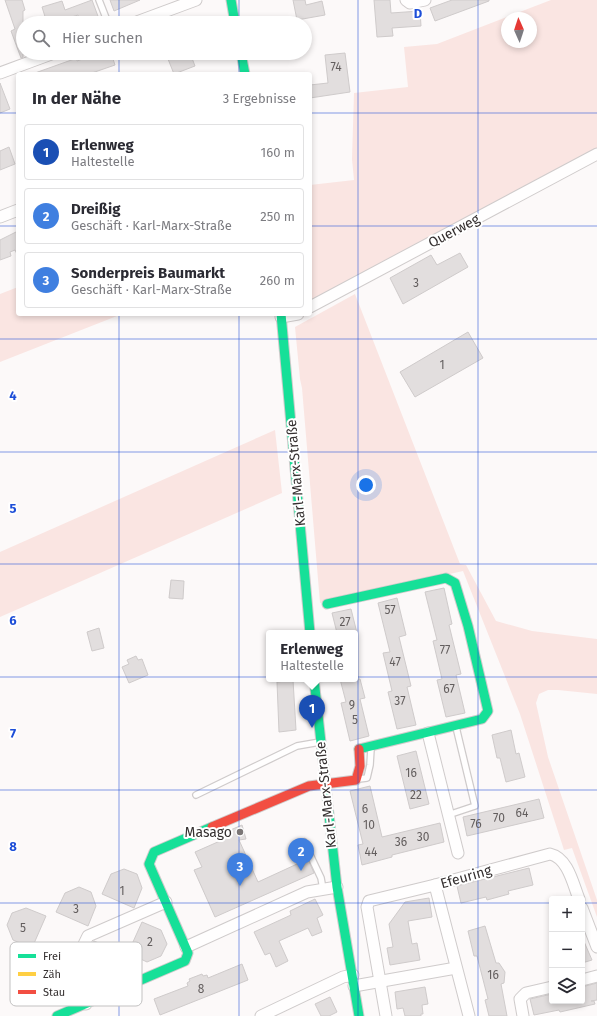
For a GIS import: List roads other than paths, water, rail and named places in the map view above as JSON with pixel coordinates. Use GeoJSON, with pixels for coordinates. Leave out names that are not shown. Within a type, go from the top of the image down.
{"type":"FeatureCollection","features":[{"type":"Feature","properties":{"kind":"street"},"geometry":{"type":"LineString","coordinates":[[149,16],[178,3],[196,0]]}},
{"type":"Feature","properties":{"kind":"street"},"geometry":{"type":"LineString","coordinates":[[231,0],[234,16]]}},
{"type":"Feature","properties":{"kind":"street"},"geometry":{"type":"LineString","coordinates":[[406,0],[410,3],[425,0]]}},
{"type":"Feature","properties":{"kind":"street"},"geometry":{"type":"LineString","coordinates":[[0,73],[35,60]]}},
{"type":"Feature","properties":{"kind":"street"},"geometry":{"type":"LineString","coordinates":[[242,60],[245,72]]}},
{"type":"Feature","properties":{"kind":"street","name":"Querweg"},"geometry":{"type":"LineString","coordinates":[[312,306],[597,154]]}},
{"type":"Feature","properties":{"kind":"street"},"geometry":{"type":"LineString","coordinates":[[0,217],[16,211]]}},
{"type":"Feature","properties":{"kind":"street","name":"Karl-Marx-Straße"},"geometry":{"type":"LineString","coordinates":[[281,316],[317,606],[311,630]]}},
{"type":"Feature","properties":{"kind":"street"},"geometry":{"type":"LineString","coordinates":[[142,980],[185,962],[188,953],[149,864],[154,852],[309,786],[356,780],[360,766],[359,749],[482,719],[488,712],[468,626],[455,583],[452,580],[446,578],[317,606]]}},
{"type":"Feature","properties":{"kind":"street","name":"Karl-Marx-Straße"},"geometry":{"type":"LineString","coordinates":[[314,682],[337,887],[359,1016]]}},
{"type":"Feature","properties":{"kind":"street"},"geometry":{"type":"LineString","coordinates":[[428,733],[458,853]]}},
{"type":"Feature","properties":{"kind":"street","name":"Efeuring"},"geometry":{"type":"LineString","coordinates":[[469,1016],[435,885],[550,854],[561,859],[567,868],[577,896]]}},
{"type":"Feature","properties":{"kind":"street"},"geometry":{"type":"LineString","coordinates":[[386,1016],[367,907],[369,901],[435,885]]}},
{"type":"Feature","properties":{"kind":"street"},"geometry":{"type":"LineString","coordinates":[[186,947],[307,892],[337,887]]}},
{"type":"Feature","properties":{"kind":"street"},"geometry":{"type":"LineString","coordinates":[[85,942],[88,936],[166,902]]}},
{"type":"Feature","properties":{"kind":"street"},"geometry":{"type":"LineString","coordinates":[[585,916],[597,948]]}},
{"type":"Feature","properties":{"kind":"street"},"geometry":{"type":"LineString","coordinates":[[261,1016],[343,977],[353,980],[380,981],[456,968]]}},
{"type":"Feature","properties":{"kind":"street"},"geometry":{"type":"LineString","coordinates":[[585,979],[597,976]]}},
{"type":"Feature","properties":{"kind":"street"},"geometry":{"type":"LineString","coordinates":[[523,1016],[520,999],[526,993],[549,988]]}},
{"type":"Feature","properties":{"kind":"street"},"geometry":{"type":"LineString","coordinates":[[57,1016],[81,1006]]}},
{"type":"Feature","properties":{"kind":"lane"},"geometry":{"type":"LineString","coordinates":[[98,0],[105,16]]}},
{"type":"Feature","properties":{"kind":"lane"},"geometry":{"type":"LineString","coordinates":[[448,814],[475,806],[456,726]]}},
{"type":"Feature","properties":{"kind":"lane"},"geometry":{"type":"LineString","coordinates":[[196,795],[297,746],[320,742]]}},
{"type":"Feature","properties":{"kind":"lane"},"geometry":{"type":"LineString","coordinates":[[304,842],[321,878],[323,889]]}},
{"type":"Feature","properties":{"kind":"place","name":"Erlenweg"},"geometry":{"type":"Point","coordinates":[312,728]}},
{"type":"Feature","properties":{"kind":"place","name":"Masago"},"geometry":{"type":"Point","coordinates":[240,832]}},
{"type":"Feature","properties":{"kind":"place","name":"Dreißig"},"geometry":{"type":"Point","coordinates":[301,871]}},
{"type":"Feature","properties":{"kind":"place","name":"Sonderpreis Baumarkt"},"geometry":{"type":"Point","coordinates":[240,886]}}]}
